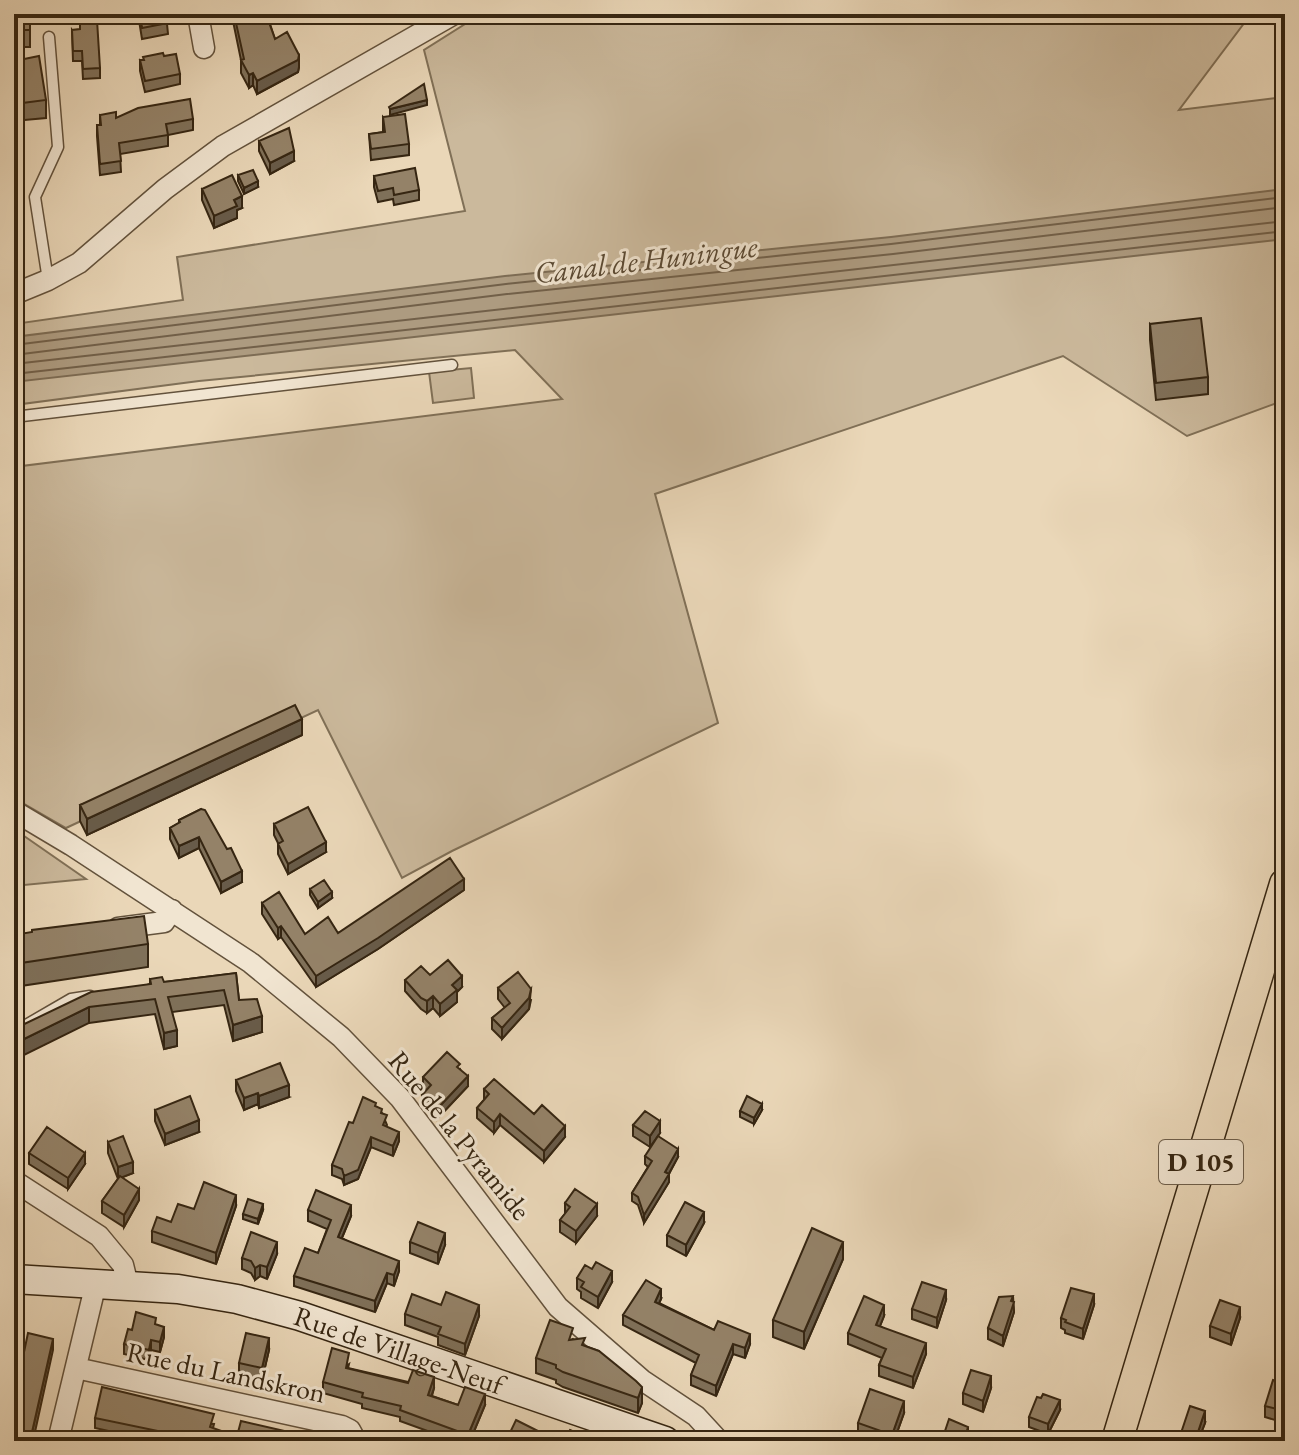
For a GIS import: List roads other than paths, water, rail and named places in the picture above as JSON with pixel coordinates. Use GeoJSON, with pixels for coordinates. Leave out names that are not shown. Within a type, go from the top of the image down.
{"type":"FeatureCollection","features":[{"type":"Feature","properties":{"kind":"main road","name":"D 105"},"geometry":{"type":"LineString","coordinates":[[1117,1441],[1285,884]]}},
{"type":"Feature","properties":{"kind":"street"},"geometry":{"type":"LineString","coordinates":[[198,14],[204,48]]}},
{"type":"Feature","properties":{"kind":"street"},"geometry":{"type":"LineString","coordinates":[[14,294],[79,263],[165,189],[223,146],[454,14]]}},
{"type":"Feature","properties":{"kind":"street","name":"Rue de la Pyramide"},"geometry":{"type":"LineString","coordinates":[[14,811],[172,910],[341,1037],[400,1098],[558,1307],[642,1380],[696,1416],[719,1441]]}},
{"type":"Feature","properties":{"kind":"street"},"geometry":{"type":"LineString","coordinates":[[104,930],[164,922],[172,910]]}},
{"type":"Feature","properties":{"kind":"street"},"geometry":{"type":"LineString","coordinates":[[14,1181],[99,1236],[123,1265],[128,1285]]}},
{"type":"Feature","properties":{"kind":"street","name":"Rue de Village-Neuf"},"geometry":{"type":"LineString","coordinates":[[14,1279],[178,1289],[237,1299],[300,1316],[665,1441]]}},
{"type":"Feature","properties":{"kind":"street"},"geometry":{"type":"LineString","coordinates":[[58,1441],[96,1283]]}},
{"type":"Feature","properties":{"kind":"street","name":"Rue du Landskron"},"geometry":{"type":"LineString","coordinates":[[76,1368],[342,1426],[350,1430],[356,1441]]}},
{"type":"Feature","properties":{"kind":"lane"},"geometry":{"type":"LineString","coordinates":[[48,280],[35,197],[58,147],[49,37]]}},
{"type":"Feature","properties":{"kind":"lane"},"geometry":{"type":"LineString","coordinates":[[14,417],[452,365]]}},
{"type":"Feature","properties":{"kind":"lane"},"geometry":{"type":"LineString","coordinates":[[14,1032],[71,999],[101,994]]}},
{"type":"Feature","properties":{"kind":"water"},"geometry":{"type":"Polygon","coordinates":[[[1285,189],[1285,239],[14,382],[14,337],[505,276],[891,237],[1285,189]]]}},
{"type":"Feature","properties":{"kind":"water label","name":"Canal de Huningue"},"geometry":{"type":"Point","coordinates":[646,260]}}]}
